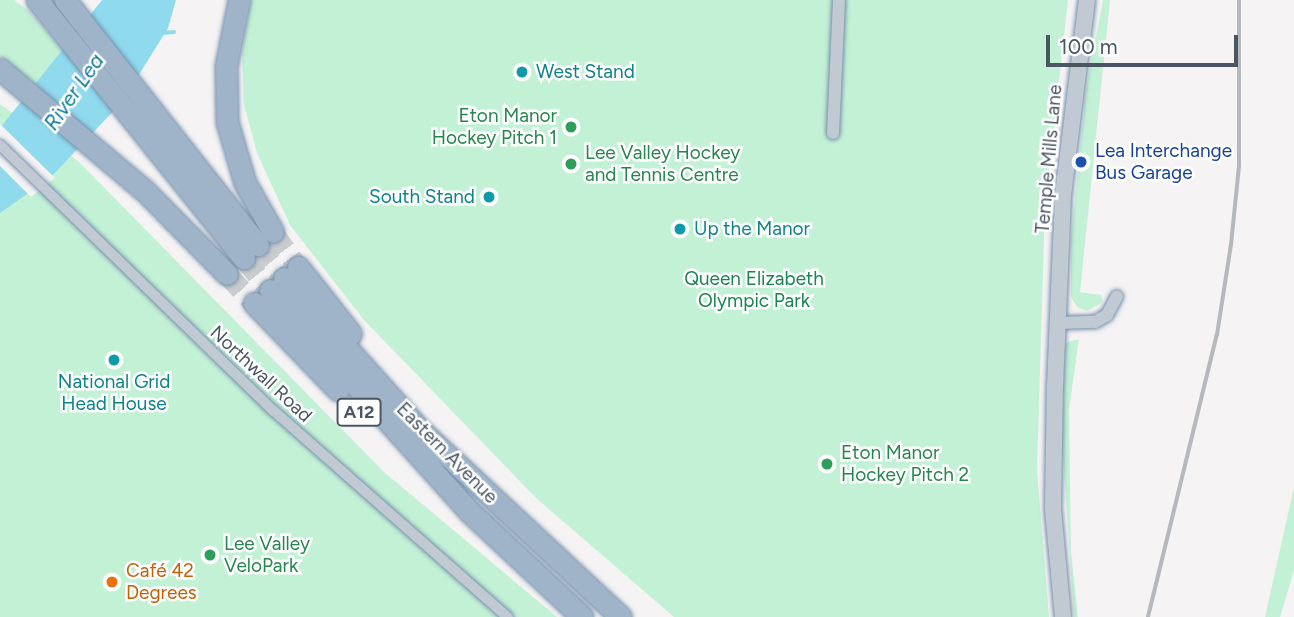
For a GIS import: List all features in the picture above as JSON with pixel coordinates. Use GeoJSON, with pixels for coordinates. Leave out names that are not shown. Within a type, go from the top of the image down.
{"type":"FeatureCollection","features":[{"type":"Feature","properties":{"kind":"highway"},"geometry":{"type":"LineString","coordinates":[[37,0],[258,245],[245,183],[227,122],[226,66],[239,0]]}},
{"type":"Feature","properties":{"kind":"highway"},"geometry":{"type":"LineString","coordinates":[[65,0],[158,132]]}},
{"type":"Feature","properties":{"kind":"highway"},"geometry":{"type":"LineString","coordinates":[[0,69],[114,163],[227,274]]}},
{"type":"Feature","properties":{"kind":"highway","name":"Eastern Avenue"},"geometry":{"type":"LineString","coordinates":[[582,617],[471,513],[277,285],[421,415],[438,445],[621,617]]}},
{"type":"Feature","properties":{"kind":"street"},"geometry":{"type":"LineString","coordinates":[[833,133],[839,0]]}},
{"type":"Feature","properties":{"kind":"street","name":"Temple Mills Lane"},"geometry":{"type":"LineString","coordinates":[[1062,617],[1053,509],[1063,195],[1087,0]]}},
{"type":"Feature","properties":{"kind":"street","name":"Northwall Road"},"geometry":{"type":"LineString","coordinates":[[0,145],[274,411],[508,617]]}},
{"type":"Feature","properties":{"kind":"street"},"geometry":{"type":"LineString","coordinates":[[1058,323],[1095,322],[1107,315],[1117,296]]}},
{"type":"Feature","properties":{"kind":"green space"},"geometry":{"type":"Polygon","coordinates":[[[0,0],[14,0],[29,11],[64,51],[35,84],[0,56],[0,0]]]}},
{"type":"Feature","properties":{"kind":"green space","name":"Queen Elizabeth Olympic Park"},"geometry":{"type":"Polygon","coordinates":[[[251,0],[1068,0],[1045,206],[1037,470],[1049,617],[674,617],[536,498],[364,320],[290,225],[257,153],[244,105],[242,55],[251,0]]]}},
{"type":"Feature","properties":{"kind":"green space"},"geometry":{"type":"Polygon","coordinates":[[[1103,0],[1110,0],[1080,292],[1101,295],[1103,302],[1087,311],[1077,307],[1071,297],[1071,239],[1086,90],[1103,0]]]}},
{"type":"Feature","properties":{"kind":"green space"},"geometry":{"type":"Polygon","coordinates":[[[0,104],[78,161],[384,472],[557,617],[0,617],[0,104]]]}},
{"type":"Feature","properties":{"kind":"green space"},"geometry":{"type":"Polygon","coordinates":[[[1079,339],[1069,410],[1071,553],[1078,617],[1074,617],[1061,427],[1064,348],[1067,342],[1079,339]]]}},
{"type":"Feature","properties":{"kind":"green space"},"geometry":{"type":"Polygon","coordinates":[[[1294,487],[1294,570],[1280,617],[1265,617],[1294,487]]]}},
{"type":"Feature","properties":{"kind":"water","name":"River Lea"},"geometry":{"type":"Polygon","coordinates":[[[102,0],[176,0],[168,28],[122,102],[51,177],[0,213],[0,128],[102,0]]]}},
{"type":"Feature","properties":{"kind":"pier"},"geometry":{"type":"Polygon","coordinates":[[[0,124],[55,178],[31,197],[0,166],[0,124]]]}},
{"type":"Feature","properties":{"kind":"waterway"},"geometry":{"type":"LineString","coordinates":[[162,33],[174,32]]}},
{"type":"Feature","properties":{"kind":"tunnel"},"geometry":{"type":"LineString","coordinates":[[273,232],[298,267]]}},
{"type":"Feature","properties":{"kind":"tunnel"},"geometry":{"type":"LineString","coordinates":[[258,245],[284,278]]}},
{"type":"Feature","properties":{"kind":"tunnel"},"geometry":{"type":"LineString","coordinates":[[244,258],[270,290]]}},
{"type":"Feature","properties":{"kind":"tunnel"},"geometry":{"type":"LineString","coordinates":[[227,274],[254,303]]}},
{"type":"Feature","properties":{"kind":"railway"},"geometry":{"type":"LineString","coordinates":[[1148,617],[1217,335],[1231,245],[1239,166],[1239,0]]}},
{"type":"Feature","properties":{"kind":"place","name":"West Stand"},"geometry":{"type":"Point","coordinates":[522,72]}},
{"type":"Feature","properties":{"kind":"place","name":"Eton Manor Hockey Pitch 1"},"geometry":{"type":"Point","coordinates":[571,127]}},
{"type":"Feature","properties":{"kind":"place","name":"Lea Interchange Bus Garage"},"geometry":{"type":"Point","coordinates":[1081,162]}},
{"type":"Feature","properties":{"kind":"place","name":"Lee Valley Hockey and Tennis Centre"},"geometry":{"type":"Point","coordinates":[571,164]}},
{"type":"Feature","properties":{"kind":"place","name":"South Stand"},"geometry":{"type":"Point","coordinates":[489,197]}},
{"type":"Feature","properties":{"kind":"place","name":"Up the Manor"},"geometry":{"type":"Point","coordinates":[680,229]}},
{"type":"Feature","properties":{"kind":"place","name":"National Grid Head House"},"geometry":{"type":"Point","coordinates":[114,360]}},
{"type":"Feature","properties":{"kind":"place","name":"Eton Manor Hockey Pitch 2"},"geometry":{"type":"Point","coordinates":[827,464]}},
{"type":"Feature","properties":{"kind":"place","name":"Lee Valley VeloPark"},"geometry":{"type":"Point","coordinates":[210,555]}},
{"type":"Feature","properties":{"kind":"place","name":"Café 42 Degrees"},"geometry":{"type":"Point","coordinates":[112,582]}}]}
